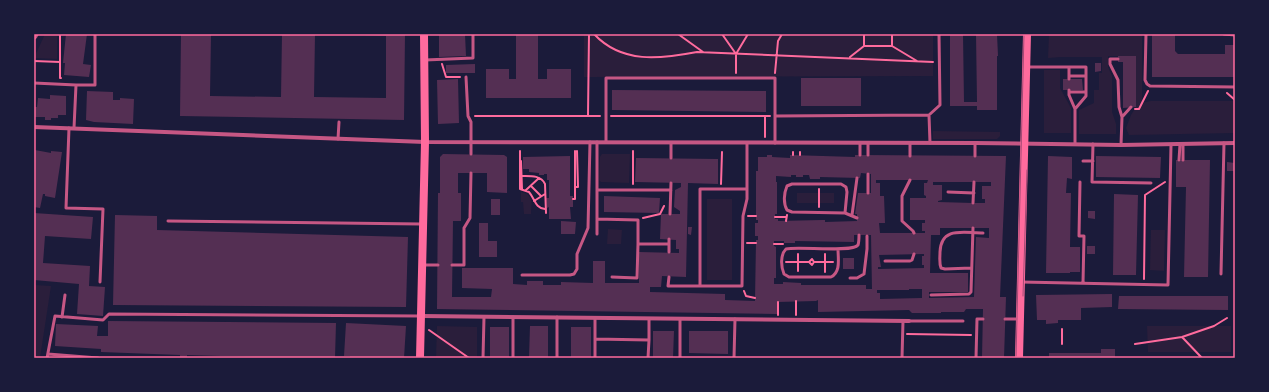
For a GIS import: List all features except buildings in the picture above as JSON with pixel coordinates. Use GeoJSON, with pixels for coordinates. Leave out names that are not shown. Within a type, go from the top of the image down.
{"type":"FeatureCollection","features":[{"type":"Feature","properties":{"kind":"main road"},"geometry":{"type":"LineString","coordinates":[[420,358],[425,142],[424,34]]}},
{"type":"Feature","properties":{"kind":"main road"},"geometry":{"type":"LineString","coordinates":[[1019,358],[1027,34]]}},
{"type":"Feature","properties":{"kind":"street"},"geometry":{"type":"LineString","coordinates":[[34,127],[425,142],[1025,143],[1121,145],[1235,143]]}},
{"type":"Feature","properties":{"kind":"street"},"geometry":{"type":"LineString","coordinates":[[421,316],[909,321]]}},
{"type":"Feature","properties":{"kind":"lane"},"geometry":{"type":"LineString","coordinates":[[34,83],[95,86],[95,34]]}},
{"type":"Feature","properties":{"kind":"lane"},"geometry":{"type":"LineString","coordinates":[[424,60],[473,58],[473,34]]}},
{"type":"Feature","properties":{"kind":"lane"},"geometry":{"type":"LineString","coordinates":[[775,116],[929,115],[940,105],[939,34]]}},
{"type":"Feature","properties":{"kind":"lane"},"geometry":{"type":"LineString","coordinates":[[1146,34],[1145,80],[1150,86],[1235,87]]}},
{"type":"Feature","properties":{"kind":"lane"},"geometry":{"type":"LineString","coordinates":[[1224,34],[1235,35]]}},
{"type":"Feature","properties":{"kind":"lane"},"geometry":{"type":"LineString","coordinates":[[1118,59],[1110,59],[1110,64],[1118,80],[1118,107],[1122,117],[1121,145]]}},
{"type":"Feature","properties":{"kind":"lane"},"geometry":{"type":"LineString","coordinates":[[1027,67],[1086,67],[1086,96],[1075,109]]}},
{"type":"Feature","properties":{"kind":"lane"},"geometry":{"type":"LineString","coordinates":[[1069,67],[1069,78],[1086,76]]}},
{"type":"Feature","properties":{"kind":"lane"},"geometry":{"type":"LineString","coordinates":[[466,77],[468,116],[471,122],[471,154]]}},
{"type":"Feature","properties":{"kind":"lane"},"geometry":{"type":"LineString","coordinates":[[606,142],[606,78],[775,78],[775,143]]}},
{"type":"Feature","properties":{"kind":"lane"},"geometry":{"type":"LineString","coordinates":[[76,85],[69,143],[66,208],[103,209],[100,282]]}},
{"type":"Feature","properties":{"kind":"lane"},"geometry":{"type":"LineString","coordinates":[[1075,144],[1075,109],[1069,95],[1069,91],[1086,92]]}},
{"type":"Feature","properties":{"kind":"lane"},"geometry":{"type":"LineString","coordinates":[[1122,117],[1130,109]]}},
{"type":"Feature","properties":{"kind":"lane"},"geometry":{"type":"LineString","coordinates":[[929,115],[930,143]]}},
{"type":"Feature","properties":{"kind":"lane"},"geometry":{"type":"LineString","coordinates":[[338,139],[339,122]]}},
{"type":"Feature","properties":{"kind":"lane"},"geometry":{"type":"LineString","coordinates":[[522,274],[570,275],[574,274],[577,269],[577,254],[588,228],[590,142]]}},
{"type":"Feature","properties":{"kind":"lane"},"geometry":{"type":"LineString","coordinates":[[597,142],[597,234]]}},
{"type":"Feature","properties":{"kind":"lane"},"geometry":{"type":"LineString","coordinates":[[63,143],[69,143]]}},
{"type":"Feature","properties":{"kind":"lane"},"geometry":{"type":"LineString","coordinates":[[671,143],[671,158]]}},
{"type":"Feature","properties":{"kind":"lane"},"geometry":{"type":"LineString","coordinates":[[669,277],[668,286],[742,286],[743,216],[747,199],[748,143]]}},
{"type":"Feature","properties":{"kind":"lane"},"geometry":{"type":"LineString","coordinates":[[860,143],[860,155]]}},
{"type":"Feature","properties":{"kind":"lane"},"geometry":{"type":"LineString","coordinates":[[868,143],[868,155]]}},
{"type":"Feature","properties":{"kind":"lane"},"geometry":{"type":"LineString","coordinates":[[910,143],[910,156]]}},
{"type":"Feature","properties":{"kind":"lane"},"geometry":{"type":"LineString","coordinates":[[975,143],[975,156]]}},
{"type":"Feature","properties":{"kind":"lane"},"geometry":{"type":"LineString","coordinates":[[1222,274],[1224,143]]}},
{"type":"Feature","properties":{"kind":"lane"},"geometry":{"type":"LineString","coordinates":[[1093,144],[1092,182],[1151,183]]}},
{"type":"Feature","properties":{"kind":"lane"},"geometry":{"type":"LineString","coordinates":[[1181,144],[1181,160]]}},
{"type":"Feature","properties":{"kind":"lane"},"geometry":{"type":"LineString","coordinates":[[1021,282],[1168,285],[1171,145]]}},
{"type":"Feature","properties":{"kind":"lane"},"geometry":{"type":"LineString","coordinates":[[1083,161],[1093,161]]}},
{"type":"Feature","properties":{"kind":"lane"},"geometry":{"type":"LineString","coordinates":[[452,265],[464,265],[464,228],[470,218],[471,173]]}},
{"type":"Feature","properties":{"kind":"lane"},"geometry":{"type":"LineString","coordinates":[[868,174],[868,193]]}},
{"type":"Feature","properties":{"kind":"lane"},"geometry":{"type":"LineString","coordinates":[[852,215],[857,178]]}},
{"type":"Feature","properties":{"kind":"lane"},"geometry":{"type":"LineString","coordinates":[[910,180],[902,196],[902,221],[913,230],[914,233]]}},
{"type":"Feature","properties":{"kind":"lane"},"geometry":{"type":"LineString","coordinates":[[973,203],[974,182]]}},
{"type":"Feature","properties":{"kind":"lane"},"geometry":{"type":"LineString","coordinates":[[1080,182],[1079,236],[1084,236],[1083,283]]}},
{"type":"Feature","properties":{"kind":"lane"},"geometry":{"type":"LineString","coordinates":[[670,214],[671,183]]}},
{"type":"Feature","properties":{"kind":"lane"},"geometry":{"type":"LineString","coordinates":[[844,213],[848,192],[846,187],[841,184],[792,184],[787,186],[784,205],[787,210],[792,212],[844,213],[857,218]]}},
{"type":"Feature","properties":{"kind":"lane"},"geometry":{"type":"LineString","coordinates":[[700,286],[700,189],[747,189]]}},
{"type":"Feature","properties":{"kind":"lane"},"geometry":{"type":"LineString","coordinates":[[597,190],[671,190]]}},
{"type":"Feature","properties":{"kind":"lane"},"geometry":{"type":"LineString","coordinates":[[948,192],[974,193]]}},
{"type":"Feature","properties":{"kind":"lane"},"geometry":{"type":"LineString","coordinates":[[597,219],[638,220],[637,278],[612,277]]}},
{"type":"Feature","properties":{"kind":"lane"},"geometry":{"type":"LineString","coordinates":[[168,221],[423,224]]}},
{"type":"Feature","properties":{"kind":"lane"},"geometry":{"type":"LineString","coordinates":[[931,295],[969,294],[971,292],[972,228]]}},
{"type":"Feature","properties":{"kind":"lane"},"geometry":{"type":"LineString","coordinates":[[972,268],[941,268],[941,245],[944,238],[954,232],[983,233]]}},
{"type":"Feature","properties":{"kind":"lane"},"geometry":{"type":"LineString","coordinates":[[838,249],[838,270],[836,275],[831,277],[789,277],[784,274],[782,269],[782,255],[786,249],[838,249],[857,246],[859,242],[859,235]]}},
{"type":"Feature","properties":{"kind":"lane"},"geometry":{"type":"LineString","coordinates":[[850,278],[857,278],[864,274],[867,236]]}},
{"type":"Feature","properties":{"kind":"lane"},"geometry":{"type":"LineString","coordinates":[[669,252],[670,239]]}},
{"type":"Feature","properties":{"kind":"lane"},"geometry":{"type":"LineString","coordinates":[[638,244],[669,244]]}},
{"type":"Feature","properties":{"kind":"lane"},"geometry":{"type":"LineString","coordinates":[[885,261],[910,261],[912,260],[914,254]]}},
{"type":"Feature","properties":{"kind":"lane"},"geometry":{"type":"LineString","coordinates":[[422,265],[438,265]]}},
{"type":"Feature","properties":{"kind":"lane"},"geometry":{"type":"LineString","coordinates":[[62,317],[65,295]]}},
{"type":"Feature","properties":{"kind":"lane"},"geometry":{"type":"LineString","coordinates":[[98,358],[47,356],[55,316],[103,320],[109,314],[421,316]]}},
{"type":"Feature","properties":{"kind":"lane"},"geometry":{"type":"LineString","coordinates":[[483,358],[484,317]]}},
{"type":"Feature","properties":{"kind":"lane"},"geometry":{"type":"LineString","coordinates":[[513,317],[513,358]]}},
{"type":"Feature","properties":{"kind":"lane"},"geometry":{"type":"LineString","coordinates":[[557,318],[557,358]]}},
{"type":"Feature","properties":{"kind":"lane"},"geometry":{"type":"LineString","coordinates":[[595,318],[595,358]]}},
{"type":"Feature","properties":{"kind":"lane"},"geometry":{"type":"LineString","coordinates":[[648,358],[649,318]]}},
{"type":"Feature","properties":{"kind":"lane"},"geometry":{"type":"LineString","coordinates":[[680,319],[680,358]]}},
{"type":"Feature","properties":{"kind":"lane"},"geometry":{"type":"LineString","coordinates":[[734,358],[735,319]]}},
{"type":"Feature","properties":{"kind":"lane"},"geometry":{"type":"LineString","coordinates":[[976,358],[977,319],[983,319]]}},
{"type":"Feature","properties":{"kind":"lane"},"geometry":{"type":"LineString","coordinates":[[1005,319],[1020,319]]}},
{"type":"Feature","properties":{"kind":"lane"},"geometry":{"type":"LineString","coordinates":[[902,358],[903,321]]}},
{"type":"Feature","properties":{"kind":"lane"},"geometry":{"type":"LineString","coordinates":[[909,321],[963,321]]}},
{"type":"Feature","properties":{"kind":"lane"},"geometry":{"type":"LineString","coordinates":[[595,339],[648,340]]}},
{"type":"Feature","properties":{"kind":"path"},"geometry":{"type":"LineString","coordinates":[[60,34],[60,78],[65,78]]}},
{"type":"Feature","properties":{"kind":"path"},"geometry":{"type":"LineString","coordinates":[[588,115],[589,34]]}},
{"type":"Feature","properties":{"kind":"path"},"geometry":{"type":"LineString","coordinates":[[594,34],[601,42],[616,51],[642,57],[656,57],[697,52],[940,62]]}},
{"type":"Feature","properties":{"kind":"path"},"geometry":{"type":"LineString","coordinates":[[678,34],[704,53]]}},
{"type":"Feature","properties":{"kind":"path"},"geometry":{"type":"LineString","coordinates":[[722,34],[736,54]]}},
{"type":"Feature","properties":{"kind":"path"},"geometry":{"type":"LineString","coordinates":[[736,78],[736,54],[748,34]]}},
{"type":"Feature","properties":{"kind":"path"},"geometry":{"type":"LineString","coordinates":[[775,78],[778,41],[782,34]]}},
{"type":"Feature","properties":{"kind":"path"},"geometry":{"type":"LineString","coordinates":[[864,34],[864,46]]}},
{"type":"Feature","properties":{"kind":"path"},"geometry":{"type":"LineString","coordinates":[[892,34],[892,46]]}},
{"type":"Feature","properties":{"kind":"path"},"geometry":{"type":"LineString","coordinates":[[849,58],[864,46],[892,46],[918,62]]}},
{"type":"Feature","properties":{"kind":"path"},"geometry":{"type":"LineString","coordinates":[[441,59],[446,77],[466,77]]}},
{"type":"Feature","properties":{"kind":"path"},"geometry":{"type":"LineString","coordinates":[[34,61],[60,62]]}},
{"type":"Feature","properties":{"kind":"path"},"geometry":{"type":"LineString","coordinates":[[1130,109],[1139,109],[1150,86]]}},
{"type":"Feature","properties":{"kind":"path"},"geometry":{"type":"LineString","coordinates":[[468,116],[775,116]]}},
{"type":"Feature","properties":{"kind":"path"},"geometry":{"type":"LineString","coordinates":[[765,116],[766,143]]}},
{"type":"Feature","properties":{"kind":"path"},"geometry":{"type":"LineString","coordinates":[[520,151],[520,189],[526,190],[532,195],[538,208],[546,209]]}},
{"type":"Feature","properties":{"kind":"path"},"geometry":{"type":"LineString","coordinates":[[573,199],[575,199],[576,151]]}},
{"type":"Feature","properties":{"kind":"path"},"geometry":{"type":"LineString","coordinates":[[632,190],[633,151]]}},
{"type":"Feature","properties":{"kind":"path"},"geometry":{"type":"LineString","coordinates":[[721,189],[722,152]]}},
{"type":"Feature","properties":{"kind":"path"},"geometry":{"type":"LineString","coordinates":[[520,158],[522,162],[522,189]]}},
{"type":"Feature","properties":{"kind":"path"},"geometry":{"type":"LineString","coordinates":[[522,176],[539,178],[545,184],[546,213]]}},
{"type":"Feature","properties":{"kind":"path"},"geometry":{"type":"LineString","coordinates":[[526,190],[539,178]]}},
{"type":"Feature","properties":{"kind":"path"},"geometry":{"type":"LineString","coordinates":[[1143,284],[1145,195],[1170,179]]}},
{"type":"Feature","properties":{"kind":"path"},"geometry":{"type":"LineString","coordinates":[[819,184],[819,212]]}},
{"type":"Feature","properties":{"kind":"path"},"geometry":{"type":"LineString","coordinates":[[531,186],[541,196]]}},
{"type":"Feature","properties":{"kind":"path"},"geometry":{"type":"LineString","coordinates":[[638,220],[660,214],[671,190]]}},
{"type":"Feature","properties":{"kind":"path"},"geometry":{"type":"LineString","coordinates":[[534,201],[545,194]]}},
{"type":"Feature","properties":{"kind":"path"},"geometry":{"type":"LineString","coordinates":[[775,217],[787,217]]}},
{"type":"Feature","properties":{"kind":"path"},"geometry":{"type":"LineString","coordinates":[[774,244],[786,244]]}},
{"type":"Feature","properties":{"kind":"path"},"geometry":{"type":"LineString","coordinates":[[798,249],[798,277]]}},
{"type":"Feature","properties":{"kind":"path"},"geometry":{"type":"LineString","coordinates":[[825,277],[826,249]]}},
{"type":"Feature","properties":{"kind":"path"},"geometry":{"type":"LineString","coordinates":[[782,262],[809,262],[812,259],[814,262],[838,262]]}},
{"type":"Feature","properties":{"kind":"path"},"geometry":{"type":"LineString","coordinates":[[742,286],[746,296],[755,298]]}},
{"type":"Feature","properties":{"kind":"path"},"geometry":{"type":"LineString","coordinates":[[796,301],[796,312]]}},
{"type":"Feature","properties":{"kind":"path"},"geometry":{"type":"LineString","coordinates":[[778,302],[778,312]]}},
{"type":"Feature","properties":{"kind":"path"},"geometry":{"type":"LineString","coordinates":[[1135,344],[1182,337],[1214,326],[1227,318]]}},
{"type":"Feature","properties":{"kind":"path"},"geometry":{"type":"LineString","coordinates":[[1062,329],[1062,344]]}},
{"type":"Feature","properties":{"kind":"path"},"geometry":{"type":"LineString","coordinates":[[429,330],[469,358]]}},
{"type":"Feature","properties":{"kind":"path"},"geometry":{"type":"LineString","coordinates":[[903,334],[976,335]]}},
{"type":"Feature","properties":{"kind":"path"},"geometry":{"type":"LineString","coordinates":[[1182,337],[1202,358]]}},
{"type":"Feature","properties":{"kind":"shaded area"},"geometry":{"type":"Polygon","coordinates":[[[45,34],[57,34],[57,59],[34,58],[45,34]]]}},
{"type":"Feature","properties":{"kind":"shaded area"},"geometry":{"type":"Polygon","coordinates":[[[584,34],[933,34],[933,76],[584,77],[584,34]]]}},
{"type":"Feature","properties":{"kind":"shaded area"},"geometry":{"type":"Polygon","coordinates":[[[1049,34],[1142,34],[1142,103],[1151,101],[1235,101],[1235,133],[1129,135],[1126,128],[1136,107],[1136,56],[1108,56],[1108,67],[1112,76],[1112,112],[1116,124],[1116,134],[1079,134],[1079,110],[1094,103],[1094,90],[1099,90],[1099,73],[1102,73],[1102,57],[1048,58],[1049,34]]]}},
{"type":"Feature","properties":{"kind":"shaded area"},"geometry":{"type":"Polygon","coordinates":[[[1044,70],[1060,70],[1060,88],[1071,108],[1071,133],[1044,133],[1044,70]]]}},
{"type":"Feature","properties":{"kind":"shaded area"},"geometry":{"type":"Polygon","coordinates":[[[933,131],[1000,132],[1000,136],[997,139],[933,139],[933,131]]]}},
{"type":"Feature","properties":{"kind":"shaded area"},"geometry":{"type":"Polygon","coordinates":[[[602,154],[630,154],[629,183],[601,182],[599,180],[600,157],[602,154]]]}},
{"type":"Feature","properties":{"kind":"shaded area"},"geometry":{"type":"Polygon","coordinates":[[[521,192],[527,194],[531,199],[531,214],[524,214],[523,202],[521,202],[521,192]]]}},
{"type":"Feature","properties":{"kind":"shaded area"},"geometry":{"type":"Polygon","coordinates":[[[797,193],[834,193],[834,203],[797,203],[797,193]]]}},
{"type":"Feature","properties":{"kind":"shaded area"},"geometry":{"type":"Polygon","coordinates":[[[707,199],[732,199],[732,280],[707,280],[707,199]]]}},
{"type":"Feature","properties":{"kind":"shaded area"},"geometry":{"type":"Polygon","coordinates":[[[608,229],[622,230],[621,244],[607,244],[608,229]]]}},
{"type":"Feature","properties":{"kind":"shaded area"},"geometry":{"type":"Polygon","coordinates":[[[1151,230],[1165,230],[1164,271],[1150,270],[1151,230]]]}},
{"type":"Feature","properties":{"kind":"shaded area"},"geometry":{"type":"Polygon","coordinates":[[[34,285],[51,286],[40,358],[34,358],[34,285]]]}},
{"type":"Feature","properties":{"kind":"shaded area"},"geometry":{"type":"Polygon","coordinates":[[[437,326],[477,327],[477,358],[436,358],[437,326]]]}},
{"type":"Feature","properties":{"kind":"shaded area"},"geometry":{"type":"Polygon","coordinates":[[[1147,326],[1231,326],[1231,352],[1148,352],[1147,326]]]}},
{"type":"Feature","properties":{"kind":"tram line"},"geometry":{"type":"LineString","coordinates":[[1016,358],[1024,34]]}},
{"type":"Feature","properties":{"kind":"tram line"},"geometry":{"type":"LineString","coordinates":[[1023,296],[1027,170]]}}]}
